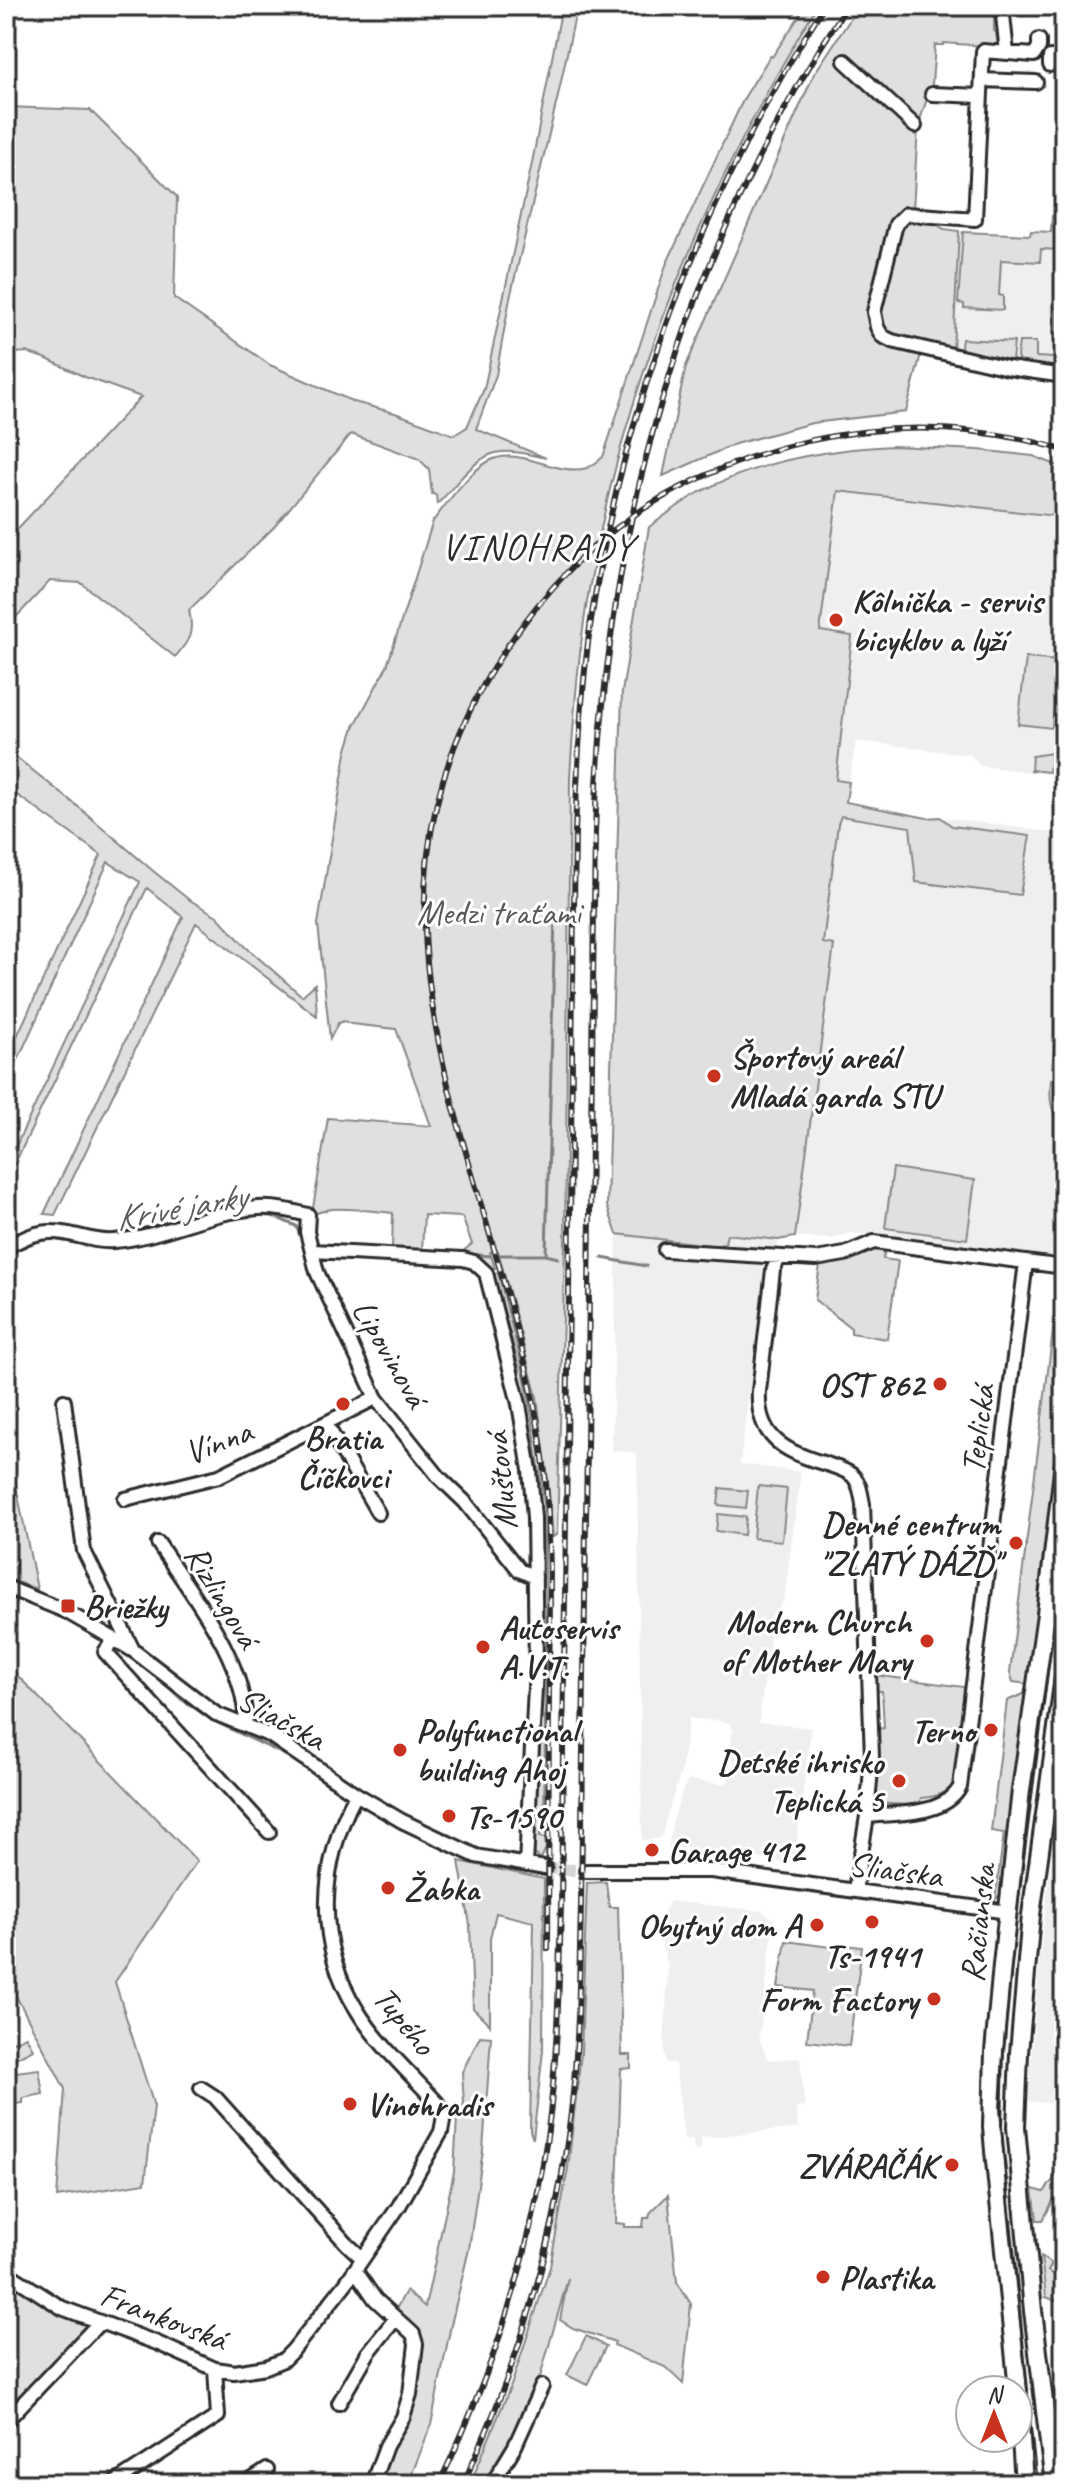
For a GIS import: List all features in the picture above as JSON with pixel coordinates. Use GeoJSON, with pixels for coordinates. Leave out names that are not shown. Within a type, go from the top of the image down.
{"type":"FeatureCollection","features":[{"type":"Feature","properties":{"kind":"main road","name":"Račianska"},"geometry":{"type":"LineString","coordinates":[[1016,2374],[992,2127],[994,2052],[1021,1790],[1064,1463]]}},
{"type":"Feature","properties":{"kind":"main road","name":"Račianska"},"geometry":{"type":"LineString","coordinates":[[1054,2484],[1033,2311],[1016,2127],[1031,1915],[1064,1677]]}},
{"type":"Feature","properties":{"kind":"main road","name":"Račianska"},"geometry":{"type":"LineString","coordinates":[[1022,2454],[1024,2484]]}},
{"type":"Feature","properties":{"kind":"street"},"geometry":{"type":"LineString","coordinates":[[1002,6],[1007,53]]}},
{"type":"Feature","properties":{"kind":"street"},"geometry":{"type":"LineString","coordinates":[[1039,40],[1034,55],[983,51],[975,219],[906,214],[896,224],[874,318],[882,336],[907,345],[1044,375],[1064,376]]}},
{"type":"Feature","properties":{"kind":"street"},"geometry":{"type":"LineString","coordinates":[[1050,65],[1050,57],[1064,57]]}},
{"type":"Feature","properties":{"kind":"street"},"geometry":{"type":"LineString","coordinates":[[845,61],[915,126]]}},
{"type":"Feature","properties":{"kind":"street"},"geometry":{"type":"LineString","coordinates":[[982,80],[1036,82]]}},
{"type":"Feature","properties":{"kind":"street"},"geometry":{"type":"LineString","coordinates":[[932,94],[981,96]]}},
{"type":"Feature","properties":{"kind":"street","name":"Lipovinová"},"geometry":{"type":"LineString","coordinates":[[6,1247],[30,1236],[51,1232],[92,1241],[125,1240],[239,1210],[262,1207],[308,1215],[307,1232],[317,1272],[376,1398],[519,1570],[535,1577]]}},
{"type":"Feature","properties":{"kind":"street"},"geometry":{"type":"LineString","coordinates":[[665,1250],[816,1259],[845,1254],[874,1242],[1064,1267]]}},
{"type":"Feature","properties":{"kind":"street","name":"Muštová"},"geometry":{"type":"LineString","coordinates":[[313,1251],[463,1259],[474,1262],[486,1273],[527,1444],[534,1518],[536,1668],[526,1865]]}},
{"type":"Feature","properties":{"kind":"street"},"geometry":{"type":"LineString","coordinates":[[779,1258],[773,1270],[759,1412],[775,1441],[792,1453],[852,1475],[860,1489],[863,1504],[872,1746],[867,1816],[855,1891]]}},
{"type":"Feature","properties":{"kind":"street","name":"Teplická"},"geometry":{"type":"LineString","coordinates":[[867,1816],[935,1808],[946,1804],[960,1787],[1026,1262]]}},
{"type":"Feature","properties":{"kind":"street","name":"Vínna"},"geometry":{"type":"LineString","coordinates":[[125,1499],[219,1476],[376,1398]]}},
{"type":"Feature","properties":{"kind":"street"},"geometry":{"type":"LineString","coordinates":[[64,1401],[84,1551],[134,1651]]}},
{"type":"Feature","properties":{"kind":"street"},"geometry":{"type":"LineString","coordinates":[[326,1424],[378,1513]]}},
{"type":"Feature","properties":{"kind":"street","name":"Rizlingová"},"geometry":{"type":"LineString","coordinates":[[158,1543],[228,1654],[243,1693],[246,1726]]}},
{"type":"Feature","properties":{"kind":"street","name":"Sliačska"},"geometry":{"type":"LineString","coordinates":[[6,1587],[65,1611],[114,1639],[216,1714],[271,1736],[356,1794],[453,1847],[476,1856],[545,1868]]}},
{"type":"Feature","properties":{"kind":"street"},"geometry":{"type":"LineString","coordinates":[[114,1639],[105,1652],[269,1832]]}},
{"type":"Feature","properties":{"kind":"street","name":"Tupého"},"geometry":{"type":"LineString","coordinates":[[356,1794],[341,1824],[328,1872],[328,1925],[335,1962],[361,2016],[441,2107],[444,2116],[441,2132],[399,2206],[362,2258]]}},
{"type":"Feature","properties":{"kind":"street","name":"Sliačska"},"geometry":{"type":"LineString","coordinates":[[586,1871],[711,1871],[1008,1912]]}},
{"type":"Feature","properties":{"kind":"street"},"geometry":{"type":"LineString","coordinates":[[201,2088],[215,2097],[362,2258]]}},
{"type":"Feature","properties":{"kind":"street","name":"Frankovská"},"geometry":{"type":"LineString","coordinates":[[6,2272],[62,2308],[189,2356],[215,2369],[234,2372],[253,2371],[283,2360],[362,2258]]}},
{"type":"Feature","properties":{"kind":"street"},"geometry":{"type":"LineString","coordinates":[[355,2270],[375,2299],[413,2334],[416,2344],[410,2394],[403,2417],[386,2446],[373,2484]]}},
{"type":"Feature","properties":{"kind":"street"},"geometry":{"type":"LineString","coordinates":[[339,2403],[368,2353],[396,2318]]}},
{"type":"Feature","properties":{"kind":"street"},"geometry":{"type":"LineString","coordinates":[[6,2421],[100,2322]]}},
{"type":"Feature","properties":{"kind":"street"},"geometry":{"type":"LineString","coordinates":[[113,2484],[218,2416],[215,2369]]}},
{"type":"Feature","properties":{"kind":"street"},"geometry":{"type":"LineString","coordinates":[[492,2484],[515,2446],[542,2386]]}},
{"type":"Feature","properties":{"kind":"street"},"geometry":{"type":"LineString","coordinates":[[245,2484],[267,2470]]}},
{"type":"Feature","properties":{"kind":"shaded area"},"geometry":{"type":"Polygon","coordinates":[[[959,231],[1030,235],[1031,249],[1064,250],[1064,373],[953,351],[959,231]]]}},
{"type":"Feature","properties":{"kind":"shaded area"},"geometry":{"type":"Polygon","coordinates":[[[838,490],[1064,517],[1064,776],[980,766],[971,755],[856,741],[849,782],[836,780],[852,637],[820,632],[838,490]]]}},
{"type":"Feature","properties":{"kind":"shaded area"},"geometry":{"type":"Polygon","coordinates":[[[841,815],[910,826],[927,818],[940,817],[1064,834],[1064,1259],[851,1233],[831,1239],[795,1237],[834,946],[823,944],[841,815]]]}},
{"type":"Feature","properties":{"kind":"shaded area"},"geometry":{"type":"Polygon","coordinates":[[[617,1234],[718,1246],[726,1234],[778,1240],[777,1250],[765,1264],[740,1464],[801,1472],[784,1600],[773,1616],[767,1660],[773,1661],[772,1666],[766,1666],[759,1722],[811,1728],[794,1864],[704,1849],[668,1848],[673,1820],[689,1780],[722,1784],[727,1782],[735,1764],[730,1754],[731,1723],[715,1718],[715,1721],[689,1718],[681,1772],[663,1834],[658,1839],[642,1840],[637,1453],[612,1450],[617,1234]]]}},
{"type":"Feature","properties":{"kind":"shaded area"},"geometry":{"type":"Polygon","coordinates":[[[1064,1848],[1064,2105],[1028,2101],[1051,1862],[1062,1863],[1064,1848]]]}},
{"type":"Feature","properties":{"kind":"shaded area"},"geometry":{"type":"Polygon","coordinates":[[[670,1901],[762,1911],[774,1920],[759,2038],[768,2060],[800,2058],[805,2107],[796,2108],[798,2128],[701,2138],[702,2149],[694,2150],[693,2139],[684,2140],[675,2063],[666,2063],[664,2049],[668,1968],[660,1937],[662,1916],[670,1901]]]}},
{"type":"Feature","properties":{"kind":"green space"},"geometry":{"type":"Polygon","coordinates":[[[562,6],[577,6],[510,298],[496,375],[476,429],[546,458],[508,452],[489,455],[470,469],[437,504],[436,495],[432,494],[429,469],[419,459],[351,434],[274,527],[189,610],[190,636],[175,657],[81,583],[50,581],[6,628],[6,541],[141,397],[85,377],[47,359],[6,348],[6,107],[90,110],[177,197],[174,298],[270,365],[354,402],[395,413],[454,435],[467,427],[484,389],[562,6]]]}},
{"type":"Feature","properties":{"kind":"green space","name":"Medzi traťami"},"geometry":{"type":"Polygon","coordinates":[[[806,6],[817,6],[740,144],[675,287],[624,435],[589,590],[579,660],[570,777],[565,1243],[557,1535],[553,1537],[537,1397],[498,1251],[490,1252],[495,1268],[487,1270],[466,1258],[462,1252],[472,1244],[462,1217],[424,1215],[422,1250],[392,1248],[393,1213],[328,1209],[312,1214],[328,1118],[431,1126],[396,1029],[344,1021],[338,1023],[330,1039],[318,924],[346,753],[354,727],[387,666],[433,521],[459,488],[481,466],[501,457],[575,470],[589,467],[603,457],[666,265],[744,98],[806,6]]]}},
{"type":"Feature","properties":{"kind":"green space"},"geometry":{"type":"Polygon","coordinates":[[[859,6],[994,6],[994,31],[998,47],[935,45],[932,84],[918,126],[913,210],[944,229],[959,231],[953,351],[923,346],[906,412],[812,423],[735,444],[663,476],[686,366],[814,74],[859,6]]]}},
{"type":"Feature","properties":{"kind":"green space"},"geometry":{"type":"Polygon","coordinates":[[[1052,216],[1064,217],[1064,274],[1058,274],[1059,250],[1041,249],[1040,262],[1001,260],[999,295],[1003,296],[1003,310],[964,308],[964,304],[958,303],[963,232],[1030,235],[1031,231],[1051,232],[1052,216]]]}},
{"type":"Feature","properties":{"kind":"green space"},"geometry":{"type":"Polygon","coordinates":[[[1058,286],[1064,287],[1064,370],[1020,365],[1017,357],[1019,342],[1036,342],[1036,357],[1054,358],[1058,286]]]}},
{"type":"Feature","properties":{"kind":"green space"},"geometry":{"type":"Polygon","coordinates":[[[962,339],[1014,342],[1012,361],[965,354],[962,339]]]}},
{"type":"Feature","properties":{"kind":"green space","name":"Športový areál Mladá garda STU"},"geometry":{"type":"Polygon","coordinates":[[[893,446],[1033,456],[1064,468],[1064,517],[838,491],[820,631],[852,636],[836,780],[849,782],[846,802],[927,818],[940,817],[952,826],[1030,836],[1020,895],[916,882],[910,827],[841,816],[823,943],[834,945],[795,1237],[778,1240],[727,1234],[725,1243],[718,1246],[617,1234],[607,1206],[622,692],[649,527],[700,492],[746,472],[794,458],[893,446]]]}},
{"type":"Feature","properties":{"kind":"green space"},"geometry":{"type":"Polygon","coordinates":[[[1026,658],[1058,661],[1052,728],[1018,724],[1026,658]]]}},
{"type":"Feature","properties":{"kind":"green space"},"geometry":{"type":"Polygon","coordinates":[[[6,749],[188,899],[217,916],[246,947],[302,996],[315,984],[317,1016],[196,923],[55,1215],[44,1214],[183,917],[147,888],[6,1182],[6,1167],[140,882],[108,862],[6,1086],[6,1060],[101,855],[6,787],[6,749]]]}},
{"type":"Feature","properties":{"kind":"green space"},"geometry":{"type":"Polygon","coordinates":[[[1052,753],[1049,772],[1031,770],[1032,756],[1052,753]]]}},
{"type":"Feature","properties":{"kind":"green space"},"geometry":{"type":"Polygon","coordinates":[[[1056,1034],[1064,1034],[1064,1070],[1052,1067],[1056,1034]]]}},
{"type":"Feature","properties":{"kind":"green space"},"geometry":{"type":"Polygon","coordinates":[[[1051,1079],[1064,1082],[1064,1128],[1052,1105],[1051,1079]]]}},
{"type":"Feature","properties":{"kind":"green space"},"geometry":{"type":"Polygon","coordinates":[[[893,1168],[975,1180],[967,1239],[885,1228],[893,1168]]]}},
{"type":"Feature","properties":{"kind":"green space"},"geometry":{"type":"Polygon","coordinates":[[[877,1248],[885,1249],[883,1259],[898,1261],[887,1339],[851,1333],[851,1328],[815,1300],[820,1264],[877,1248]]]}},
{"type":"Feature","properties":{"kind":"green space"},"geometry":{"type":"Polygon","coordinates":[[[498,1273],[524,1374],[544,1502],[544,1833],[540,1833],[540,1837],[545,1838],[546,1848],[541,1859],[533,1853],[532,1839],[540,1586],[514,1371],[520,1370],[494,1274],[498,1273]]]}},
{"type":"Feature","properties":{"kind":"green space"},"geometry":{"type":"Polygon","coordinates":[[[1060,1275],[1064,1276],[1064,1416],[1029,1684],[1013,1682],[1010,1672],[1060,1275]]]}},
{"type":"Feature","properties":{"kind":"green space"},"geometry":{"type":"Polygon","coordinates":[[[6,1436],[37,1589],[6,1578],[6,1436]]]}},
{"type":"Feature","properties":{"kind":"green space"},"geometry":{"type":"Polygon","coordinates":[[[758,1486],[787,1489],[782,1541],[753,1538],[758,1486]]]}},
{"type":"Feature","properties":{"kind":"green space"},"geometry":{"type":"Polygon","coordinates":[[[720,1488],[748,1491],[746,1508],[718,1505],[720,1488]]]}},
{"type":"Feature","properties":{"kind":"green space"},"geometry":{"type":"Polygon","coordinates":[[[718,1514],[746,1517],[744,1535],[716,1531],[718,1514]]]}},
{"type":"Feature","properties":{"kind":"green space"},"geometry":{"type":"Polygon","coordinates":[[[16,1674],[197,1861],[115,1982],[154,2106],[145,2183],[57,2197],[65,2089],[6,1977],[6,1691],[16,1674]]]}},
{"type":"Feature","properties":{"kind":"green space"},"geometry":{"type":"Polygon","coordinates":[[[874,1675],[964,1687],[955,1784],[947,1791],[908,1805],[873,1803],[879,1755],[875,1754],[875,1729],[884,1728],[882,1691],[873,1691],[874,1675]]]}},
{"type":"Feature","properties":{"kind":"green space"},"geometry":{"type":"Polygon","coordinates":[[[1028,1692],[1005,1889],[995,1900],[1004,1833],[991,1831],[1007,1701],[1028,1692]]]}},
{"type":"Feature","properties":{"kind":"green space"},"geometry":{"type":"Polygon","coordinates":[[[459,1861],[544,1879],[543,2051],[533,2139],[530,2131],[534,1922],[496,1913],[490,1938],[490,2025],[473,2008],[470,1925],[459,1861]]]}},
{"type":"Feature","properties":{"kind":"green space"},"geometry":{"type":"Polygon","coordinates":[[[606,1882],[609,1907],[618,1907],[622,2055],[631,2055],[631,2068],[621,2069],[616,2223],[625,2224],[625,2227],[643,2227],[644,2218],[649,2218],[650,2213],[668,2195],[677,2282],[691,2304],[683,2384],[665,2367],[560,2320],[568,2278],[539,2381],[513,2439],[488,2484],[470,2484],[512,2383],[550,2267],[568,2168],[581,2053],[587,1883],[606,1882]]]}},
{"type":"Feature","properties":{"kind":"green space"},"geometry":{"type":"Polygon","coordinates":[[[786,1941],[837,1948],[838,1944],[862,1947],[849,2046],[807,2041],[813,1991],[778,1987],[786,1941]]]}},
{"type":"Feature","properties":{"kind":"green space"},"geometry":{"type":"Polygon","coordinates":[[[26,2036],[33,2049],[6,2063],[6,2045],[26,2036]]]}},
{"type":"Feature","properties":{"kind":"green space"},"geometry":{"type":"Polygon","coordinates":[[[480,2036],[491,2037],[483,2150],[469,2249],[431,2425],[408,2484],[394,2484],[381,2476],[390,2449],[415,2403],[419,2342],[415,2326],[396,2309],[406,2291],[425,2307],[454,2172],[457,2118],[464,2103],[462,2072],[480,2036]]]}},
{"type":"Feature","properties":{"kind":"green space"},"geometry":{"type":"Polygon","coordinates":[[[39,2069],[43,2094],[23,2098],[23,2103],[15,2104],[7,2073],[39,2069]]]}},
{"type":"Feature","properties":{"kind":"green space"},"geometry":{"type":"Polygon","coordinates":[[[1060,2170],[1064,2172],[1064,2189],[1058,2200],[1054,2199],[1043,2220],[1037,2220],[1033,2189],[1044,2192],[1060,2170]]]}},
{"type":"Feature","properties":{"kind":"green space"},"geometry":{"type":"Polygon","coordinates":[[[1041,2257],[1052,2264],[1048,2271],[1064,2280],[1064,2300],[1046,2297],[1041,2257]]]}},
{"type":"Feature","properties":{"kind":"green space"},"geometry":{"type":"Polygon","coordinates":[[[6,2280],[90,2326],[10,2408],[6,2404],[6,2280]]]}},
{"type":"Feature","properties":{"kind":"green space"},"geometry":{"type":"Polygon","coordinates":[[[586,2336],[606,2346],[587,2385],[567,2375],[586,2336]]]}},
{"type":"Feature","properties":{"kind":"waterway"},"geometry":{"type":"LineString","coordinates":[[555,916],[546,1255],[558,1258]]}},
{"type":"Feature","properties":{"kind":"waterway","name":"Krivé jarky"},"geometry":{"type":"LineString","coordinates":[[246,1215],[273,1216],[296,1226],[304,1245]]}},
{"type":"Feature","properties":{"kind":"waterway","name":"Krivé jarky"},"geometry":{"type":"LineString","coordinates":[[188,1230],[223,1220]]}},
{"type":"Feature","properties":{"kind":"waterway","name":"Krivé jarky"},"geometry":{"type":"LineString","coordinates":[[34,1241],[51,1239],[90,1245]]}},
{"type":"Feature","properties":{"kind":"waterway","name":"Krivé jarky"},"geometry":{"type":"LineString","coordinates":[[467,1254],[490,1256]]}},
{"type":"Feature","properties":{"kind":"waterway"},"geometry":{"type":"LineString","coordinates":[[499,1255],[546,1255]]}},
{"type":"Feature","properties":{"kind":"waterway"},"geometry":{"type":"LineString","coordinates":[[602,1258],[646,1266]]}},
{"type":"Feature","properties":{"kind":"waterway"},"geometry":{"type":"LineString","coordinates":[[6,1595],[51,1612]]}},
{"type":"Feature","properties":{"kind":"waterway"},"geometry":{"type":"LineString","coordinates":[[152,1672],[181,1699],[214,1721],[291,1758],[329,1785]]}},
{"type":"Feature","properties":{"kind":"waterway"},"geometry":{"type":"LineString","coordinates":[[399,1827],[450,1851]]}},
{"type":"Feature","properties":{"kind":"waterway"},"geometry":{"type":"LineString","coordinates":[[458,1855],[475,1862]]}},
{"type":"Feature","properties":{"kind":"tunnel"},"geometry":{"type":"LineString","coordinates":[[545,1868],[586,1871]]}},
{"type":"Feature","properties":{"kind":"tram line"},"geometry":{"type":"LineString","coordinates":[[1037,2484],[1000,2109],[1017,1913],[1064,1548]]}},
{"type":"Feature","properties":{"kind":"railway"},"geometry":{"type":"LineString","coordinates":[[439,2484],[477,2399],[521,2267],[541,2176],[554,2074],[561,1905],[575,831],[582,699],[591,620],[625,457],[648,378],[676,301],[742,150],[824,6]]}},
{"type":"Feature","properties":{"kind":"railway"},"geometry":{"type":"LineString","coordinates":[[463,2484],[499,2400],[529,2314],[561,2181],[574,2078],[581,1905],[595,832],[602,720],[615,611],[635,504],[662,401],[696,299],[738,200],[789,102],[847,6]]}},
{"type":"Feature","properties":{"kind":"railway"},"geometry":{"type":"LineString","coordinates":[[548,1949],[550,1574],[544,1465],[525,1362],[443,1062],[427,963],[427,864],[448,764],[497,662],[552,588],[620,525],[672,492],[766,452],[864,432],[914,429],[964,431],[1014,438],[1064,450]]}},
{"type":"Feature","properties":{"kind":"place","name":"Kôlnička - servis bicyklov a lyží"},"geometry":{"type":"Point","coordinates":[836,620]}},
{"type":"Feature","properties":{"kind":"place","name":"Športový areál Mladá garda STU"},"geometry":{"type":"Point","coordinates":[714,1076]}},
{"type":"Feature","properties":{"kind":"place","name":"OST 862"},"geometry":{"type":"Point","coordinates":[940,1384]}},
{"type":"Feature","properties":{"kind":"place","name":"Bratia Číčkovci"},"geometry":{"type":"Point","coordinates":[343,1404]}},
{"type":"Feature","properties":{"kind":"place","name":"Denné centrum \"ZLATÝ DÁŽĎ\""},"geometry":{"type":"Point","coordinates":[1016,1543]}},
{"type":"Feature","properties":{"kind":"place","name":"Briežky"},"geometry":{"type":"Point","coordinates":[68,1606]}},
{"type":"Feature","properties":{"kind":"place","name":"Modern Church of Mother Mary"},"geometry":{"type":"Point","coordinates":[927,1641]}},
{"type":"Feature","properties":{"kind":"place","name":"Autoservis A.V.T."},"geometry":{"type":"Point","coordinates":[483,1647]}},
{"type":"Feature","properties":{"kind":"place","name":"Terno"},"geometry":{"type":"Point","coordinates":[991,1730]}},
{"type":"Feature","properties":{"kind":"place","name":"Polyfunctional building Ahoj"},"geometry":{"type":"Point","coordinates":[400,1750]}},
{"type":"Feature","properties":{"kind":"place","name":"Detské ihrisko Teplická 5"},"geometry":{"type":"Point","coordinates":[899,1781]}},
{"type":"Feature","properties":{"kind":"place","name":"Ts-1590"},"geometry":{"type":"Point","coordinates":[449,1816]}},
{"type":"Feature","properties":{"kind":"place","name":"Garage 412"},"geometry":{"type":"Point","coordinates":[652,1850]}},
{"type":"Feature","properties":{"kind":"place","name":"Žabka"},"geometry":{"type":"Point","coordinates":[388,1888]}},
{"type":"Feature","properties":{"kind":"place","name":"Ts-1941"},"geometry":{"type":"Point","coordinates":[872,1922]}},
{"type":"Feature","properties":{"kind":"place","name":"Obytný dom A"},"geometry":{"type":"Point","coordinates":[817,1925]}},
{"type":"Feature","properties":{"kind":"place","name":"Form Factory"},"geometry":{"type":"Point","coordinates":[934,1999]}},
{"type":"Feature","properties":{"kind":"place","name":"Vinohradis"},"geometry":{"type":"Point","coordinates":[350,2104]}},
{"type":"Feature","properties":{"kind":"place","name":"ZVÁRAČÁK"},"geometry":{"type":"Point","coordinates":[952,2165]}},
{"type":"Feature","properties":{"kind":"place","name":"Plastika"},"geometry":{"type":"Point","coordinates":[823,2277]}},
{"type":"Feature","properties":{"kind":"district","name":"VINOHRADY"},"geometry":{"type":"Point","coordinates":[538,546]}}]}
